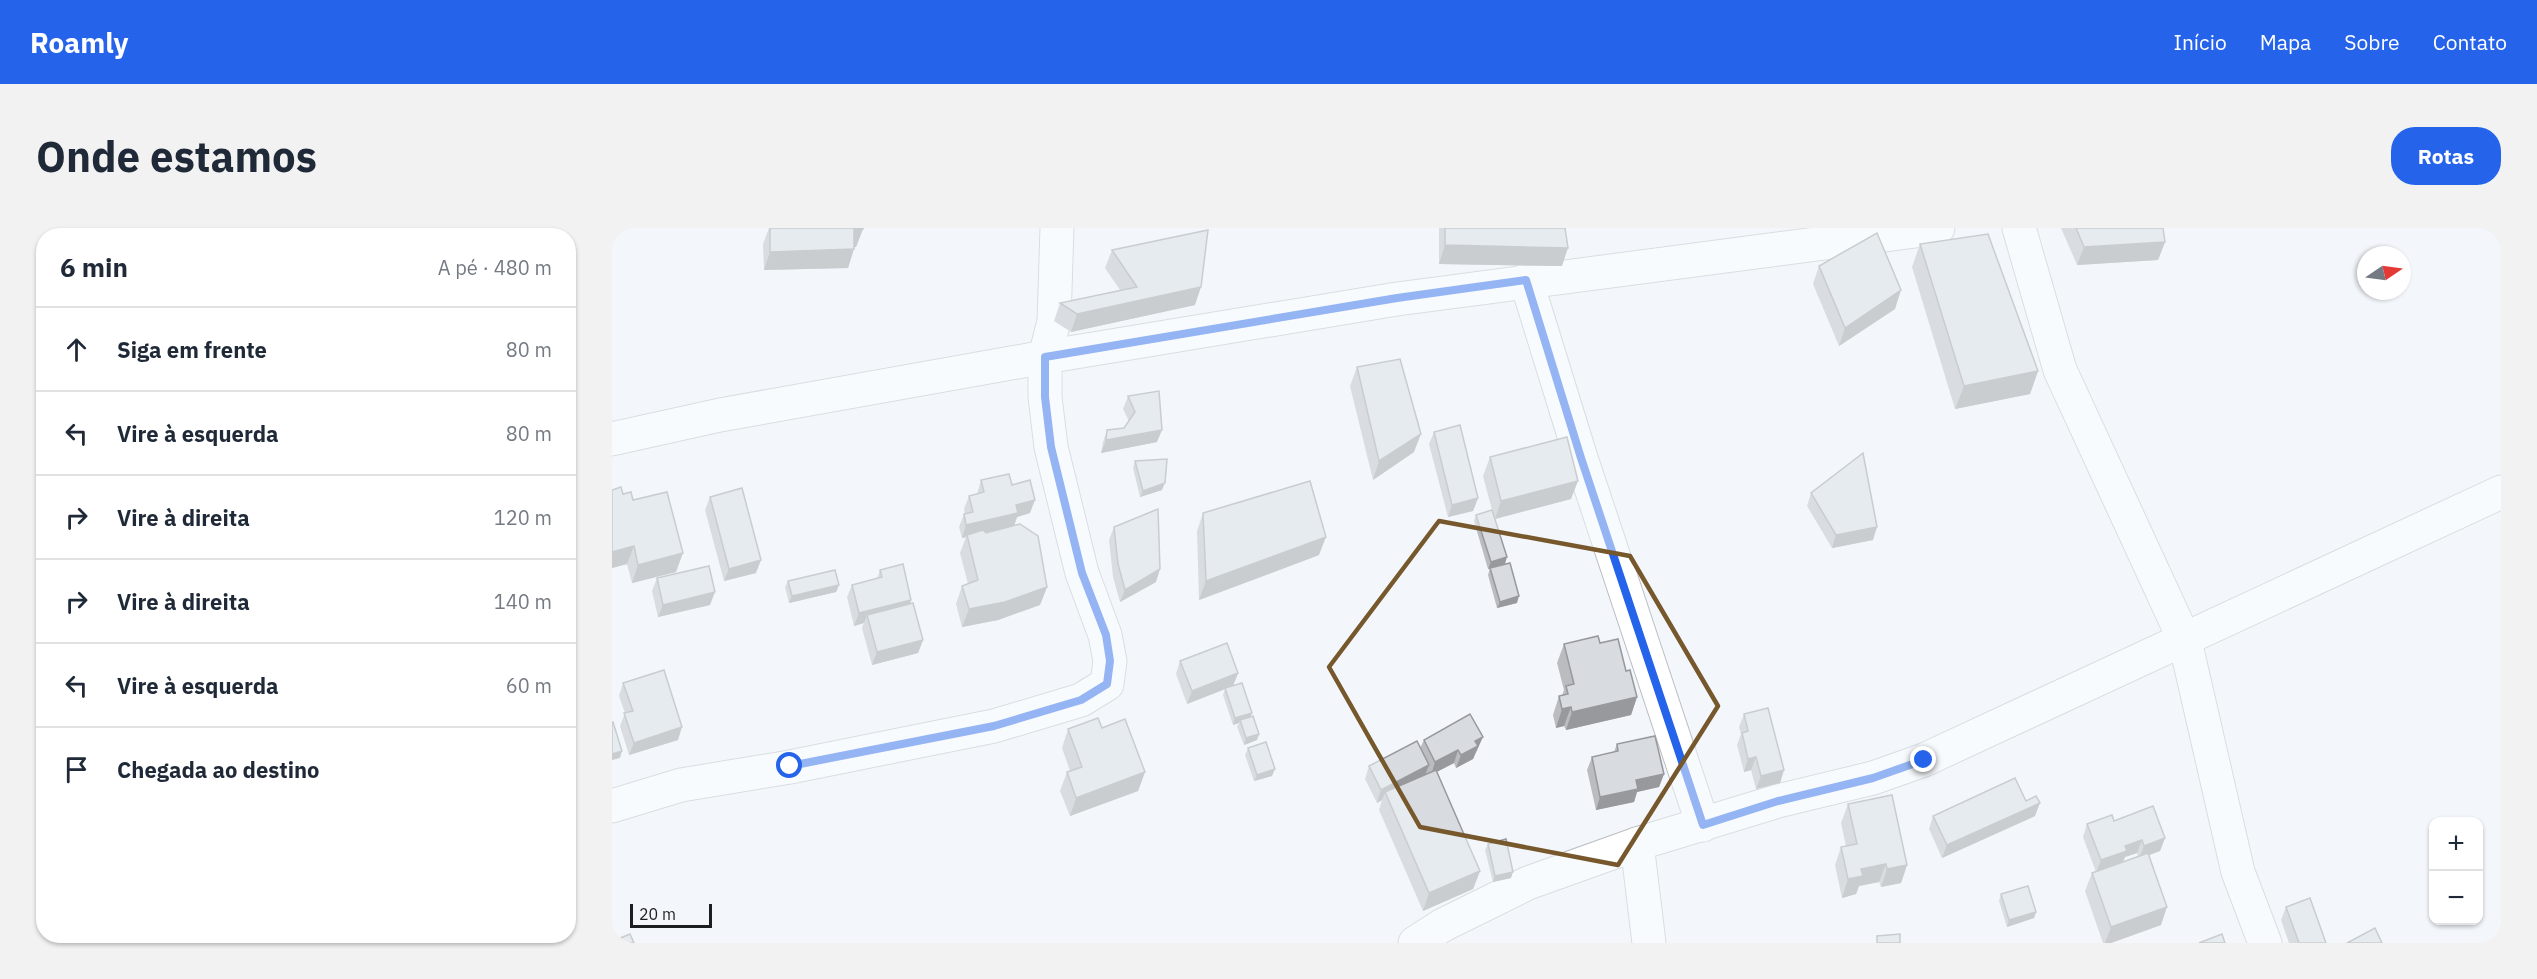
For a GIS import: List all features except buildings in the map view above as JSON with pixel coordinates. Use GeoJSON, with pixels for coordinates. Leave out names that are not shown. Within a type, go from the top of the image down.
{"type":"FeatureCollection","features":[{"type":"Feature","properties":{"kind":"street"},"geometry":{"type":"LineString","coordinates":[[612,806],[681,785],[994,726],[1081,700],[1107,684],[1110,661],[1106,635],[1082,573],[1051,447],[1045,397],[1045,357],[1054,321],[1057,228]]}},
{"type":"Feature","properties":{"kind":"street"},"geometry":{"type":"LineString","coordinates":[[612,439],[720,415],[1045,357],[1397,298],[1938,228]]}},
{"type":"Feature","properties":{"kind":"street"},"geometry":{"type":"LineString","coordinates":[[2019,228],[2060,370],[2185,641],[2238,872],[2265,943]]}},
{"type":"Feature","properties":{"kind":"street"},"geometry":{"type":"LineString","coordinates":[[1526,280],[1581,458],[1703,825]]}},
{"type":"Feature","properties":{"kind":"street"},"geometry":{"type":"LineString","coordinates":[[1415,943],[1443,925],[1528,884],[1637,844],[1778,801],[1873,778],[1924,760],[2185,641],[2501,492]]}},
{"type":"Feature","properties":{"kind":"street"},"geometry":{"type":"LineString","coordinates":[[1637,844],[1649,943]]}},
{"type":"Feature","properties":{"kind":"highlighted area"},"geometry":{"type":"Polygon","coordinates":[[[1439,521],[1630,556],[1718,706],[1618,865],[1420,827],[1329,667],[1439,521]]]}},
{"type":"Feature","properties":{"kind":"route"},"geometry":{"type":"LineString","coordinates":[[790,766],[994,726],[1081,700],[1107,684],[1110,661],[1106,635],[1082,573],[1051,447],[1045,397],[1045,357],[1397,298],[1526,280],[1581,458],[1703,825],[1778,801],[1873,778],[1924,760]]}}]}
